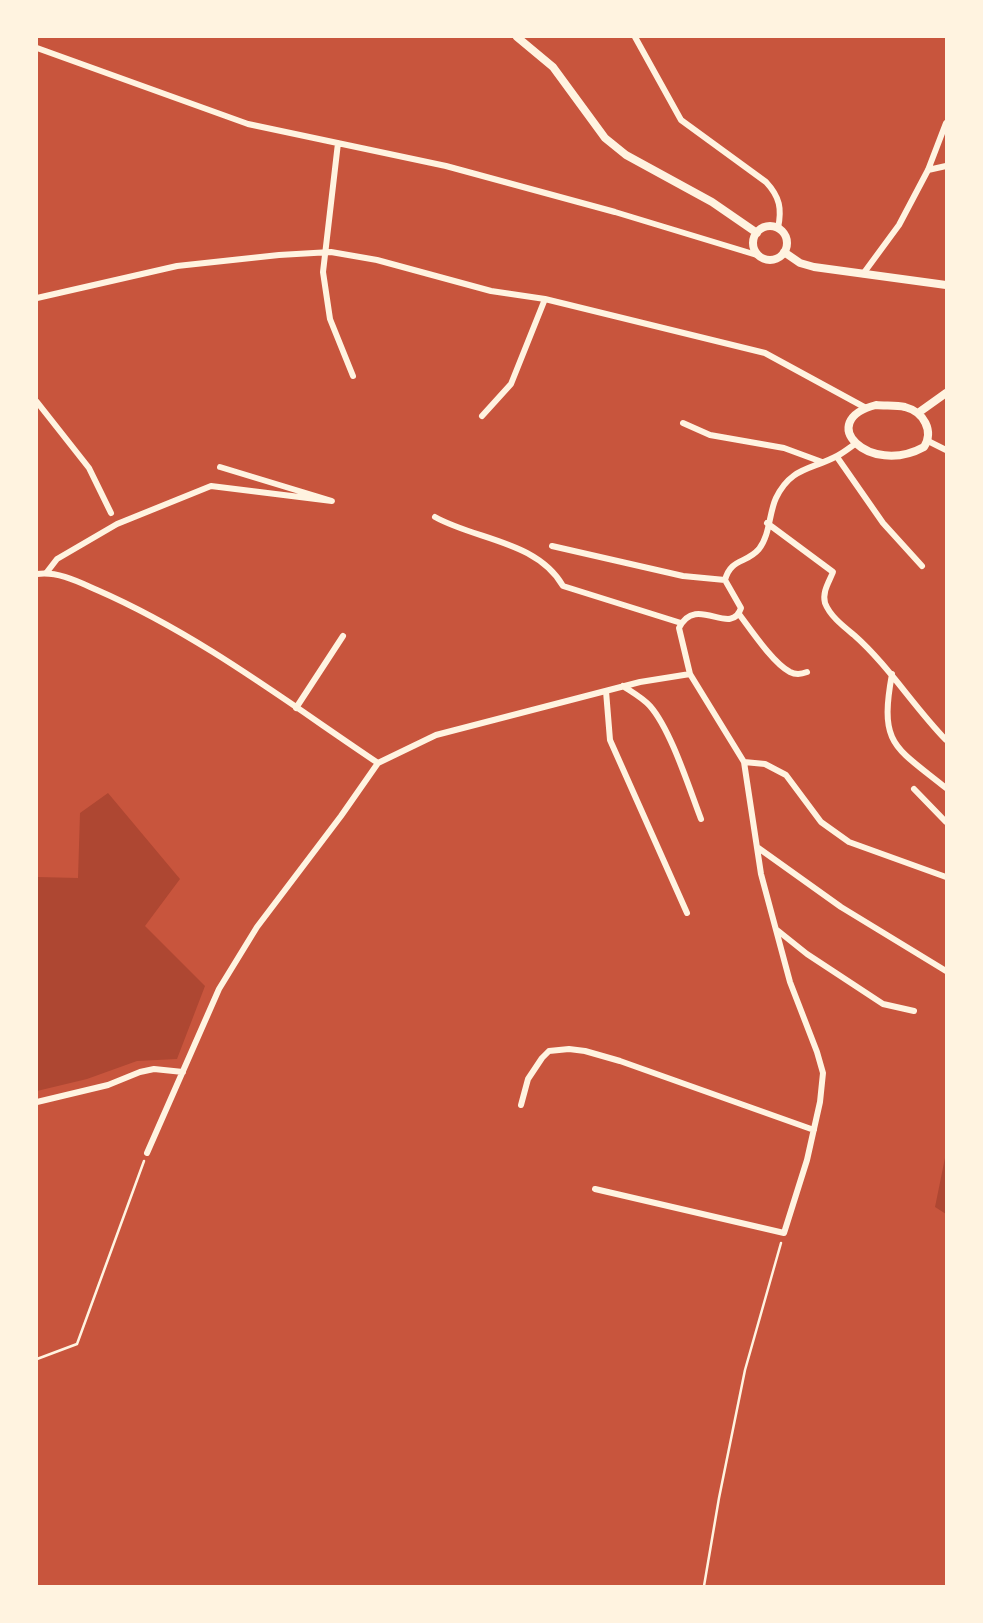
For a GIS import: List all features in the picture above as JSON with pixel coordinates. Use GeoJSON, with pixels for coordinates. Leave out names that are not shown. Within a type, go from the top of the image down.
{"type":"FeatureCollection","features":[{"type":"Feature","properties":{"kind":"street"},"geometry":{"type":"LineString","coordinates":[[517,37],[554,67],[605,138],[626,155],[712,201],[757,233]]}},
{"type":"Feature","properties":{"kind":"street"},"geometry":{"type":"LineString","coordinates":[[37,48],[248,124],[446,166],[615,212],[773,260],[785,252],[787,241],[778,228],[781,209],[774,191],[766,182],[681,120],[635,37]]}},
{"type":"Feature","properties":{"kind":"street"},"geometry":{"type":"LineString","coordinates":[[863,274],[899,225],[928,170],[946,123]]}},
{"type":"Feature","properties":{"kind":"street"},"geometry":{"type":"LineString","coordinates":[[338,143],[323,272],[330,319],[353,376]]}},
{"type":"Feature","properties":{"kind":"street"},"geometry":{"type":"LineString","coordinates":[[928,170],[946,166]]}},
{"type":"Feature","properties":{"kind":"street"},"geometry":{"type":"LineString","coordinates":[[760,256],[753,244],[757,233],[767,226],[778,228]]}},
{"type":"Feature","properties":{"kind":"street"},"geometry":{"type":"LineString","coordinates":[[785,252],[791,258],[807,265],[946,285]]}},
{"type":"Feature","properties":{"kind":"street"},"geometry":{"type":"LineString","coordinates":[[37,298],[177,266],[326,253],[377,260],[491,291],[545,299],[765,353],[866,408]]}},
{"type":"Feature","properties":{"kind":"street"},"geometry":{"type":"LineString","coordinates":[[482,416],[511,384],[545,299]]}},
{"type":"Feature","properties":{"kind":"street"},"geometry":{"type":"LineString","coordinates":[[918,413],[946,393]]}},
{"type":"Feature","properties":{"kind":"street"},"geometry":{"type":"LineString","coordinates":[[37,402],[89,468],[111,513]]}},
{"type":"Feature","properties":{"kind":"street"},"geometry":{"type":"LineString","coordinates":[[876,405],[905,407],[918,413],[929,431],[924,447],[915,452],[899,456],[873,454],[850,438],[853,417],[866,408],[876,405]]}},
{"type":"Feature","properties":{"kind":"street"},"geometry":{"type":"LineString","coordinates":[[683,423],[710,435],[784,448],[822,462]]}},
{"type":"Feature","properties":{"kind":"street"},"geometry":{"type":"LineString","coordinates":[[928,441],[946,450]]}},
{"type":"Feature","properties":{"kind":"street"},"geometry":{"type":"LineString","coordinates":[[725,580],[732,565],[748,559],[764,542],[767,523],[776,498],[787,480],[803,468],[837,457],[855,444]]}},
{"type":"Feature","properties":{"kind":"street"},"geometry":{"type":"LineString","coordinates":[[837,457],[883,523],[922,566]]}},
{"type":"Feature","properties":{"kind":"street"},"geometry":{"type":"LineString","coordinates":[[47,572],[57,559],[117,524],[211,486],[332,502],[220,467]]}},
{"type":"Feature","properties":{"kind":"street"},"geometry":{"type":"LineString","coordinates":[[435,517],[456,529],[507,542],[556,573],[563,586],[681,623]]}},
{"type":"Feature","properties":{"kind":"street"},"geometry":{"type":"LineString","coordinates":[[767,523],[833,572],[824,594],[826,605],[836,619],[892,674],[912,702],[946,740]]}},
{"type":"Feature","properties":{"kind":"street"},"geometry":{"type":"LineString","coordinates":[[552,546],[683,576],[725,580]]}},
{"type":"Feature","properties":{"kind":"street"},"geometry":{"type":"LineString","coordinates":[[37,574],[47,572],[74,580],[128,604],[228,661],[378,763]]}},
{"type":"Feature","properties":{"kind":"street"},"geometry":{"type":"LineString","coordinates":[[595,1189],[784,1233],[807,1160],[820,1102],[823,1073],[790,982],[761,874],[744,762],[690,674],[679,635],[681,623],[693,613],[726,620],[739,614],[741,608],[725,580]]}},
{"type":"Feature","properties":{"kind":"street"},"geometry":{"type":"LineString","coordinates":[[739,614],[790,672],[807,672]]}},
{"type":"Feature","properties":{"kind":"street"},"geometry":{"type":"LineString","coordinates":[[296,708],[343,636]]}},
{"type":"Feature","properties":{"kind":"street"},"geometry":{"type":"LineString","coordinates":[[147,1153],[219,989],[257,927],[378,763],[436,735],[624,686],[690,674]]}},
{"type":"Feature","properties":{"kind":"street"},"geometry":{"type":"LineString","coordinates":[[892,674],[887,721],[894,745],[946,788]]}},
{"type":"Feature","properties":{"kind":"street"},"geometry":{"type":"LineString","coordinates":[[624,686],[648,704],[657,715],[678,759],[701,819]]}},
{"type":"Feature","properties":{"kind":"street"},"geometry":{"type":"LineString","coordinates":[[606,691],[610,740],[687,913]]}},
{"type":"Feature","properties":{"kind":"street"},"geometry":{"type":"LineString","coordinates":[[744,762],[765,764],[786,775],[821,822],[849,842],[946,877]]}},
{"type":"Feature","properties":{"kind":"street"},"geometry":{"type":"LineString","coordinates":[[914,789],[946,822]]}},
{"type":"Feature","properties":{"kind":"street"},"geometry":{"type":"LineString","coordinates":[[757,847],[841,907],[946,971]]}},
{"type":"Feature","properties":{"kind":"street"},"geometry":{"type":"LineString","coordinates":[[776,928],[807,954],[883,1003],[914,1011]]}},
{"type":"Feature","properties":{"kind":"street"},"geometry":{"type":"LineString","coordinates":[[521,1105],[528,1079],[542,1058],[550,1051],[569,1049],[620,1061],[814,1130]]}},
{"type":"Feature","properties":{"kind":"street"},"geometry":{"type":"LineString","coordinates":[[37,1102],[108,1085],[154,1069],[183,1072]]}},
{"type":"Feature","properties":{"kind":"path"},"geometry":{"type":"LineString","coordinates":[[37,1359],[77,1344],[147,1153]]}},
{"type":"Feature","properties":{"kind":"path"},"geometry":{"type":"LineString","coordinates":[[704,1586],[745,1370],[784,1233]]}},
{"type":"Feature","properties":{"kind":"shaded area"},"geometry":{"type":"Polygon","coordinates":[[[108,793],[180,879],[145,926],[205,986],[177,1059],[137,1061],[87,1079],[37,1091],[37,877],[78,878],[80,813],[108,793]]]}},
{"type":"Feature","properties":{"kind":"shaded area"},"geometry":{"type":"Polygon","coordinates":[[[946,1153],[946,1214],[935,1207],[946,1153]]]}}]}
